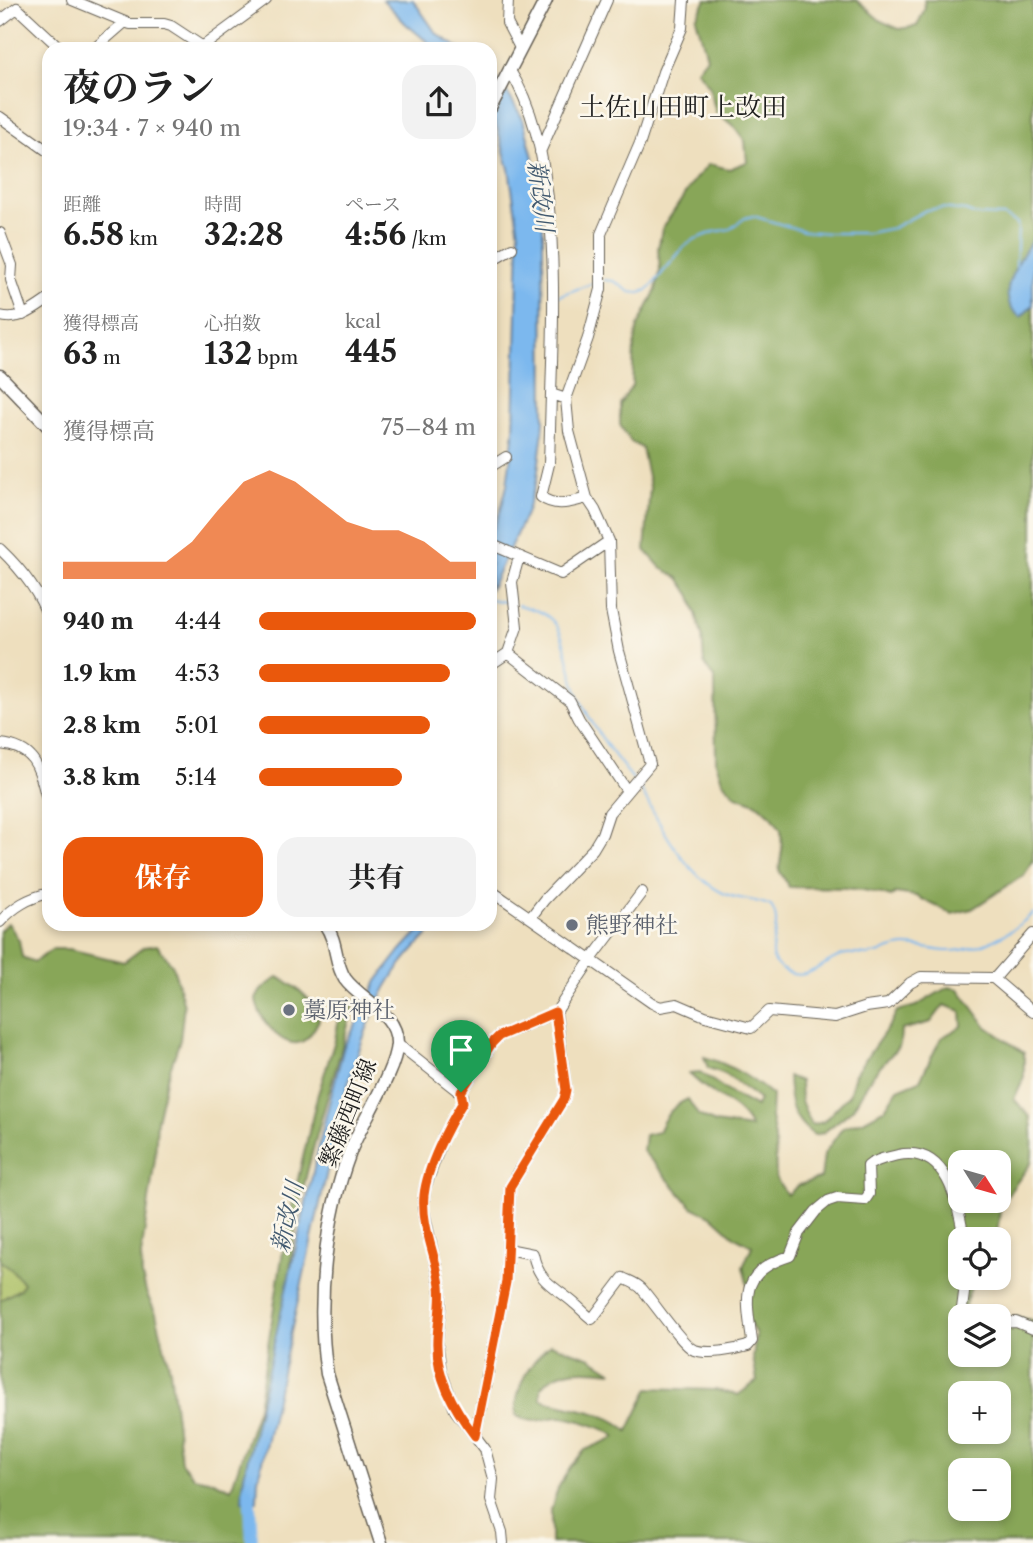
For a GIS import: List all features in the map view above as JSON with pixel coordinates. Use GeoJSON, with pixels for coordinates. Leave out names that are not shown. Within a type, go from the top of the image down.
{"type":"FeatureCollection","features":[{"type":"Feature","properties":{"kind":"main road"},"geometry":{"type":"LineString","coordinates":[[497,94],[545,0]]}},
{"type":"Feature","properties":{"kind":"main road"},"geometry":{"type":"LineString","coordinates":[[0,376],[42,420]]}},
{"type":"Feature","properties":{"kind":"main road","name":"繁藤西町線"},"geometry":{"type":"LineString","coordinates":[[330,931],[344,978],[382,1013],[393,1028],[397,1042],[393,1061],[350,1152],[333,1213],[322,1293],[323,1346],[327,1374],[382,1543]]}},
{"type":"Feature","properties":{"kind":"street"},"geometry":{"type":"LineString","coordinates":[[72,0],[137,26],[164,24],[183,32],[196,42]]}},
{"type":"Feature","properties":{"kind":"street"},"geometry":{"type":"LineString","coordinates":[[212,42],[265,0]]}},
{"type":"Feature","properties":{"kind":"street"},"geometry":{"type":"LineString","coordinates":[[508,0],[507,23],[520,48]]}},
{"type":"Feature","properties":{"kind":"street"},"geometry":{"type":"LineString","coordinates":[[540,152],[607,0]]}},
{"type":"Feature","properties":{"kind":"street"},"geometry":{"type":"LineString","coordinates":[[531,917],[593,849],[602,834],[609,813],[650,764],[619,651],[611,610],[609,541],[596,510],[587,498],[569,431],[566,399],[588,338],[601,289],[601,234],[640,144],[663,72],[682,28],[684,0]]}},
{"type":"Feature","properties":{"kind":"street"},"geometry":{"type":"LineString","coordinates":[[0,21],[15,4],[54,42]]}},
{"type":"Feature","properties":{"kind":"street"},"geometry":{"type":"LineString","coordinates":[[102,42],[125,22]]}},
{"type":"Feature","properties":{"kind":"street"},"geometry":{"type":"LineString","coordinates":[[508,73],[519,85],[540,152],[548,202],[552,260],[551,394],[549,464],[541,497],[547,502],[563,505],[587,498]]}},
{"type":"Feature","properties":{"kind":"street"},"geometry":{"type":"LineString","coordinates":[[0,117],[42,147]]}},
{"type":"Feature","properties":{"kind":"street"},"geometry":{"type":"LineString","coordinates":[[0,233],[12,265],[11,281],[23,315]]}},
{"type":"Feature","properties":{"kind":"street"},"geometry":{"type":"LineString","coordinates":[[497,257],[512,248]]}},
{"type":"Feature","properties":{"kind":"street"},"geometry":{"type":"LineString","coordinates":[[0,316],[9,318],[23,315],[42,303]]}},
{"type":"Feature","properties":{"kind":"street"},"geometry":{"type":"LineString","coordinates":[[551,394],[566,399]]}},
{"type":"Feature","properties":{"kind":"street"},"geometry":{"type":"LineString","coordinates":[[497,463],[506,457]]}},
{"type":"Feature","properties":{"kind":"street"},"geometry":{"type":"LineString","coordinates":[[497,547],[561,574],[609,541]]}},
{"type":"Feature","properties":{"kind":"street"},"geometry":{"type":"LineString","coordinates":[[0,550],[34,589],[42,606]]}},
{"type":"Feature","properties":{"kind":"street"},"geometry":{"type":"LineString","coordinates":[[497,660],[508,653],[517,627],[512,582],[519,557]]}},
{"type":"Feature","properties":{"kind":"street"},"geometry":{"type":"LineString","coordinates":[[508,653],[570,701],[627,791]]}},
{"type":"Feature","properties":{"kind":"street"},"geometry":{"type":"LineString","coordinates":[[0,744],[22,747],[32,756],[42,785]]}},
{"type":"Feature","properties":{"kind":"street"},"geometry":{"type":"LineString","coordinates":[[461,1092],[499,1036],[555,1012],[642,892]]}},
{"type":"Feature","properties":{"kind":"street"},"geometry":{"type":"LineString","coordinates":[[497,895],[660,1007],[677,1004],[751,1028],[769,1011],[835,1017],[866,1007],[888,1004],[910,983],[921,977],[994,979],[1033,1012]]}},
{"type":"Feature","properties":{"kind":"street"},"geometry":{"type":"LineString","coordinates":[[0,922],[10,910],[21,903],[42,896]]}},
{"type":"Feature","properties":{"kind":"street"},"geometry":{"type":"LineString","coordinates":[[994,979],[1033,934]]}},
{"type":"Feature","properties":{"kind":"street"},"geometry":{"type":"LineString","coordinates":[[475,1436],[506,1282],[510,1187],[564,1099],[566,1090],[555,1012]]}},
{"type":"Feature","properties":{"kind":"street"},"geometry":{"type":"LineString","coordinates":[[397,1042],[461,1092],[463,1102],[444,1135],[425,1188],[423,1206],[440,1285],[437,1340],[440,1371],[450,1401],[485,1449],[493,1479],[491,1500],[503,1543]]}},
{"type":"Feature","properties":{"kind":"street"},"geometry":{"type":"LineString","coordinates":[[508,1249],[533,1254],[541,1277],[592,1319],[623,1278],[634,1282],[659,1308],[682,1341],[694,1350],[714,1351],[748,1346],[752,1341],[746,1292],[751,1279],[772,1261],[790,1256],[799,1233],[816,1211],[828,1201],[837,1198],[865,1200],[869,1194],[868,1166],[873,1161],[909,1153],[924,1155],[937,1164],[954,1195],[961,1227]]}},
{"type":"Feature","properties":{"kind":"street"},"geometry":{"type":"LineString","coordinates":[[1011,1322],[1033,1329]]}},
{"type":"Feature","properties":{"kind":"green space"},"geometry":{"type":"Polygon","coordinates":[[[706,0],[856,0],[881,21],[899,29],[917,26],[925,8],[924,0],[1033,0],[1033,861],[1024,875],[972,909],[952,914],[916,896],[895,893],[891,897],[841,888],[789,887],[779,870],[781,830],[772,816],[756,803],[736,796],[722,781],[716,762],[715,680],[704,663],[702,635],[691,596],[679,578],[661,568],[645,550],[650,487],[642,448],[631,442],[620,425],[620,404],[632,386],[638,326],[656,290],[662,229],[695,179],[709,164],[729,169],[747,162],[745,141],[733,125],[716,113],[709,86],[697,70],[707,57],[696,18],[706,0]]]}},
{"type":"Feature","properties":{"kind":"green space"},"geometry":{"type":"Polygon","coordinates":[[[8,923],[19,940],[22,957],[34,962],[53,949],[69,949],[124,962],[144,947],[157,945],[173,966],[184,1005],[180,1040],[166,1081],[157,1120],[155,1159],[141,1256],[142,1276],[156,1313],[170,1370],[181,1462],[194,1477],[231,1489],[258,1407],[282,1257],[317,1097],[335,1040],[339,1017],[348,998],[354,1002],[300,1203],[246,1526],[248,1543],[0,1543],[0,1300],[20,1289],[23,1283],[0,1261],[0,930],[8,923]]]}},
{"type":"Feature","properties":{"kind":"green space","name":"藁原神社"},"geometry":{"type":"Polygon","coordinates":[[[278,977],[304,994],[317,1013],[319,1020],[314,1030],[298,1043],[282,1039],[274,1032],[258,1007],[256,999],[261,990],[278,977]]]}},
{"type":"Feature","properties":{"kind":"green space"},"geometry":{"type":"Polygon","coordinates":[[[948,987],[959,989],[986,1026],[1024,1053],[1024,1077],[1014,1099],[1030,1117],[1031,1163],[1012,1189],[1012,1150],[948,1150],[948,1213],[1000,1213],[998,1227],[948,1227],[948,1290],[970,1290],[965,1304],[948,1304],[948,1367],[1011,1367],[1011,1319],[1033,1320],[1033,1543],[551,1543],[551,1510],[558,1488],[570,1467],[585,1450],[616,1437],[597,1427],[571,1419],[558,1417],[534,1421],[516,1415],[518,1394],[525,1376],[550,1344],[591,1358],[613,1372],[584,1370],[557,1375],[541,1387],[541,1399],[609,1418],[628,1431],[649,1388],[716,1390],[738,1395],[757,1381],[753,1358],[756,1334],[744,1314],[749,1290],[743,1267],[752,1246],[735,1237],[713,1217],[692,1207],[643,1151],[645,1135],[658,1132],[670,1112],[688,1099],[698,1115],[715,1123],[751,1128],[739,1112],[689,1073],[700,1072],[756,1107],[759,1099],[725,1074],[708,1068],[704,1057],[723,1064],[748,1077],[772,1095],[776,1178],[787,1195],[799,1185],[821,1178],[824,1154],[843,1127],[865,1120],[885,1109],[898,1089],[920,1080],[941,1038],[962,1026],[961,1011],[944,1005],[931,1022],[901,1030],[900,1045],[872,1076],[852,1110],[823,1133],[814,1135],[796,1116],[789,1094],[788,1076],[800,1081],[801,1101],[811,1125],[823,1122],[849,1095],[855,1074],[897,1011],[916,1006],[948,987]]]}},
{"type":"Feature","properties":{"kind":"green space"},"geometry":{"type":"Polygon","coordinates":[[[0,1253],[23,1266],[25,1294],[0,1301],[0,1253]]]}},
{"type":"Feature","properties":{"kind":"water"},"geometry":{"type":"Polygon","coordinates":[[[383,0],[413,0],[436,33],[450,42],[428,42],[383,0]]]}},
{"type":"Feature","properties":{"kind":"water"},"geometry":{"type":"Polygon","coordinates":[[[497,80],[523,119],[537,173],[543,227],[544,422],[537,479],[526,514],[497,575],[497,520],[507,485],[514,429],[519,234],[509,169],[497,128],[497,80]]]}},
{"type":"Feature","properties":{"kind":"water"},"geometry":{"type":"Polygon","coordinates":[[[1033,238],[1033,305],[1021,317],[1012,309],[1008,289],[1016,267],[1033,238]]]}},
{"type":"Feature","properties":{"kind":"water"},"geometry":{"type":"Polygon","coordinates":[[[419,931],[432,931],[405,960],[386,988],[370,1020],[352,1071],[342,1105],[258,1479],[257,1501],[242,1501],[244,1475],[344,1046],[377,981],[419,931]]]}},
{"type":"Feature","properties":{"kind":"waterway"},"geometry":{"type":"LineString","coordinates":[[604,280],[614,281],[630,292],[640,293],[649,289],[693,240],[730,229],[745,218],[753,216],[804,231],[868,233],[893,228],[926,210],[942,208],[976,215],[1004,216],[1017,223],[1016,266]]}},
{"type":"Feature","properties":{"kind":"waterway"},"geometry":{"type":"LineString","coordinates":[[558,296],[599,281]]}},
{"type":"Feature","properties":{"kind":"waterway"},"geometry":{"type":"LineString","coordinates":[[497,600],[510,603]]}},
{"type":"Feature","properties":{"kind":"waterway"},"geometry":{"type":"LineString","coordinates":[[518,605],[544,614],[556,625],[563,639],[582,704],[633,779]]}},
{"type":"Feature","properties":{"kind":"waterway"},"geometry":{"type":"LineString","coordinates":[[639,786],[674,846],[696,873],[723,893],[771,906],[776,924],[773,959],[778,966],[795,975],[802,975],[846,954],[867,955],[904,946],[946,951],[963,950],[1006,934],[1033,913]]}},
{"type":"Feature","properties":{"kind":"waterway","name":"新改川"},"geometry":{"type":"LineString","coordinates":[[249,1487],[252,1543]]}},
{"type":"Feature","properties":{"kind":"place","name":"熊野神社"},"geometry":{"type":"Point","coordinates":[572,925]}},
{"type":"Feature","properties":{"kind":"place","name":"藁原神社"},"geometry":{"type":"Point","coordinates":[289,1010]}},
{"type":"Feature","properties":{"kind":"district","name":"土佐山田町上改田"},"geometry":{"type":"Point","coordinates":[683,107]}},
{"type":"Feature","properties":{"kind":"route"},"geometry":{"type":"LineString","coordinates":[[555,1012],[566,1090],[564,1099],[510,1187],[506,1282],[475,1436],[450,1401],[440,1371],[437,1340],[440,1285],[423,1206],[425,1188],[444,1135],[464,1099],[461,1092],[499,1036],[555,1012]]}}]}
